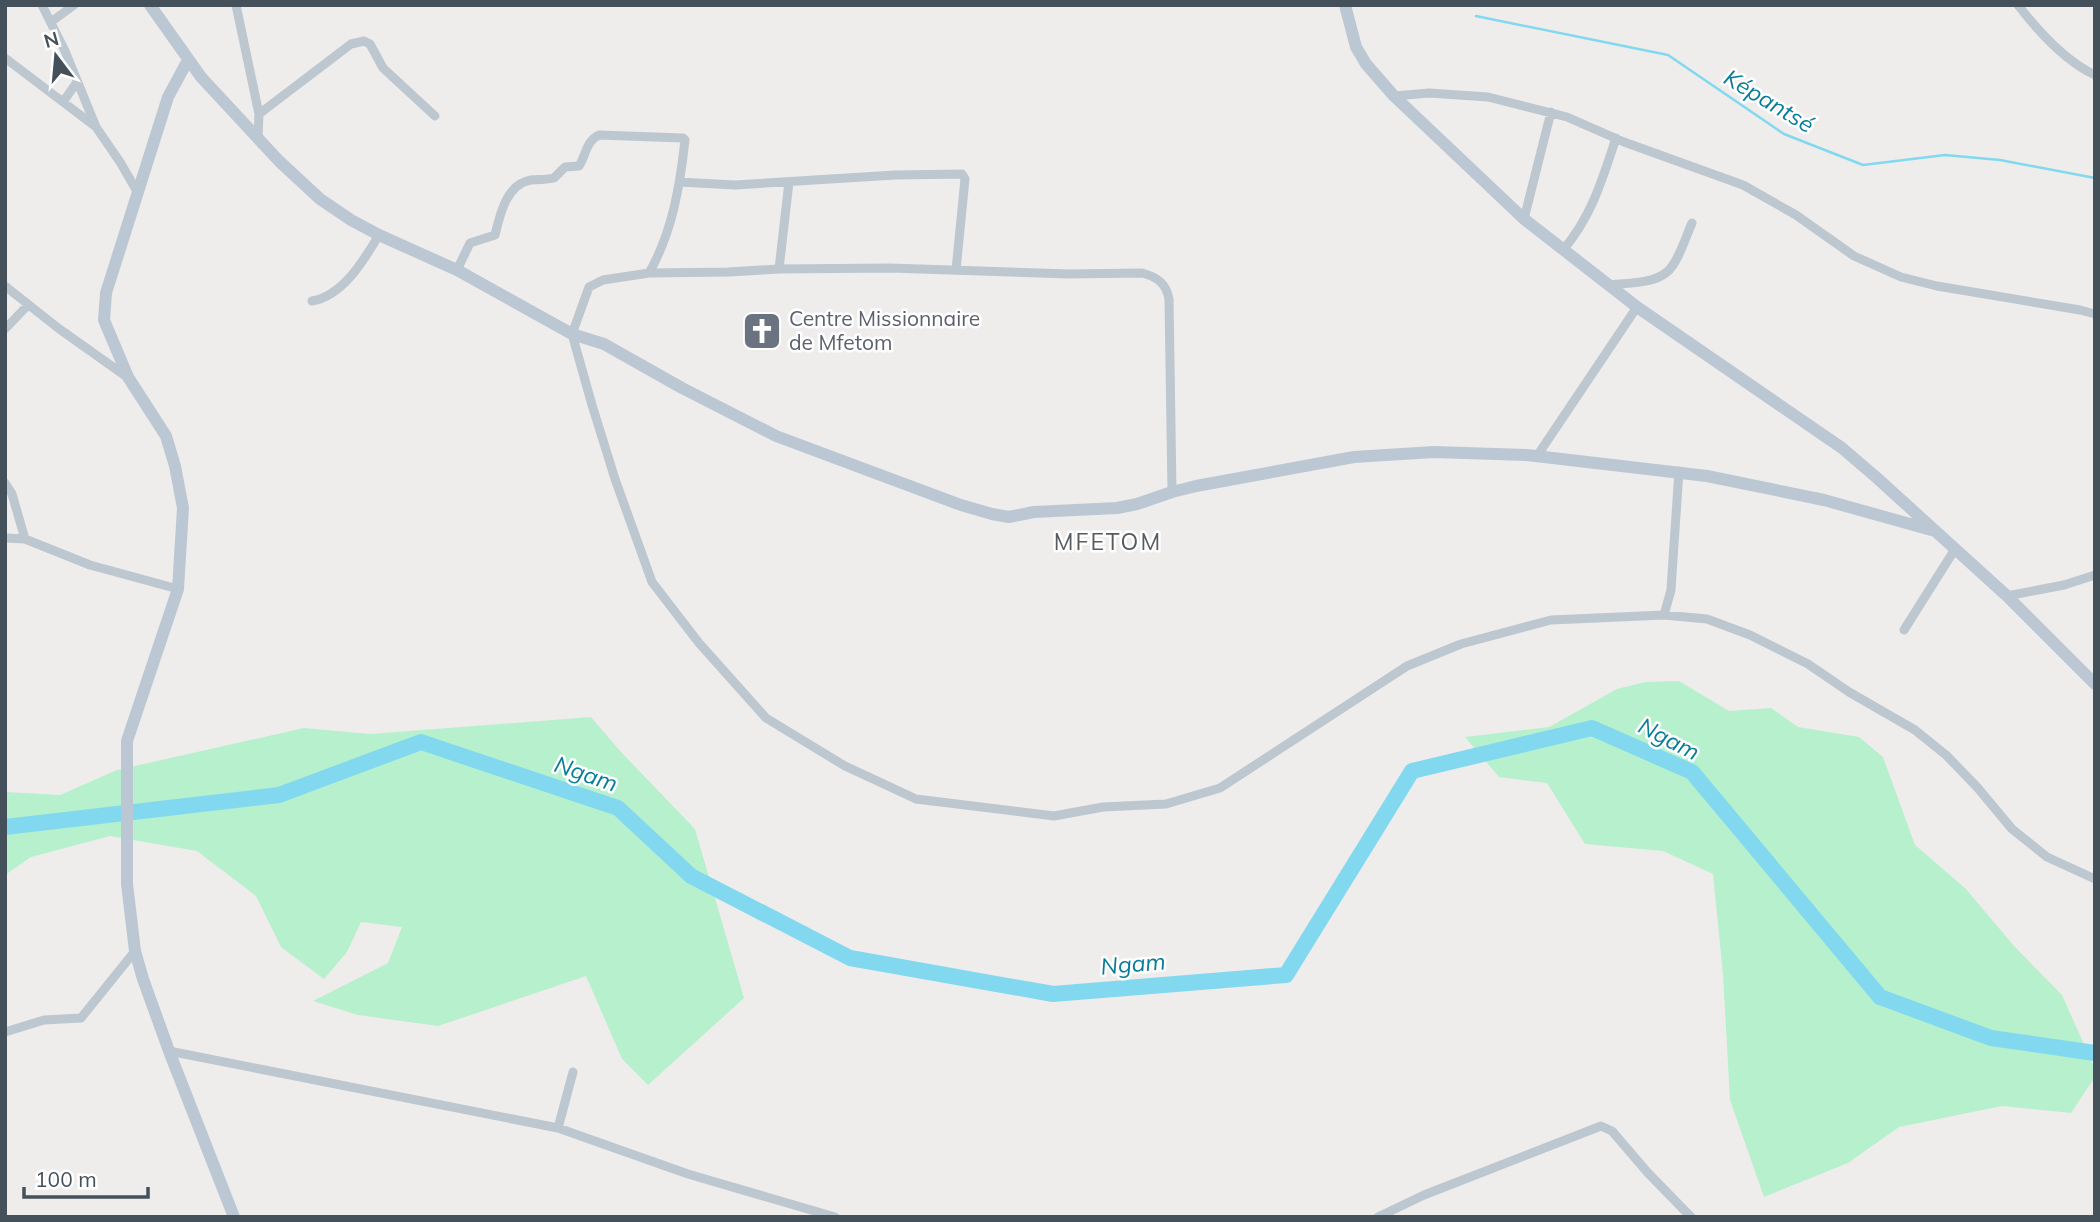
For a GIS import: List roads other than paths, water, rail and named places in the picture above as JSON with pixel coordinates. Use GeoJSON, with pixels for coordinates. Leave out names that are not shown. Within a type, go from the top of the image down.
{"type":"FeatureCollection","features":[{"type":"Feature","properties":{"kind":"street"},"geometry":{"type":"LineString","coordinates":[[51,22],[74,5]]}},
{"type":"Feature","properties":{"kind":"street"},"geometry":{"type":"LineString","coordinates":[[150,5],[201,77],[279,161],[320,200],[379,235],[457,270],[572,334],[604,344],[776,436],[906,486],[992,514],[1009,517],[1034,512],[1117,508],[1171,492],[1354,457],[1433,452],[1537,456],[1679,471],[1824,499],[1935,531]]}},
{"type":"Feature","properties":{"kind":"street"},"geometry":{"type":"LineString","coordinates":[[236,5],[259,114],[258,137]]}},
{"type":"Feature","properties":{"kind":"street"},"geometry":{"type":"LineString","coordinates":[[239,16],[246,5]]}},
{"type":"Feature","properties":{"kind":"street"},"geometry":{"type":"LineString","coordinates":[[1345,5],[1360,55],[1394,96],[1524,219],[1637,307],[1842,448],[2007,596],[2095,684]]}},
{"type":"Feature","properties":{"kind":"street"},"geometry":{"type":"LineString","coordinates":[[2018,5],[2032,23],[2064,53],[2085,71],[2095,75]]}},
{"type":"Feature","properties":{"kind":"street"},"geometry":{"type":"LineString","coordinates":[[42,6],[96,127],[139,194]]}},
{"type":"Feature","properties":{"kind":"street"},"geometry":{"type":"LineString","coordinates":[[259,114],[351,44],[364,41],[370,44],[383,68],[435,116]]}},
{"type":"Feature","properties":{"kind":"street"},"geometry":{"type":"LineString","coordinates":[[5,58],[96,127]]}},
{"type":"Feature","properties":{"kind":"street"},"geometry":{"type":"LineString","coordinates":[[188,60],[168,97],[106,293],[104,320],[128,377],[166,436],[183,508],[178,589],[127,741],[127,884],[135,951],[169,1051],[234,1217]]}},
{"type":"Feature","properties":{"kind":"street"},"geometry":{"type":"LineString","coordinates":[[63,102],[77,82]]}},
{"type":"Feature","properties":{"kind":"street"},"geometry":{"type":"LineString","coordinates":[[1394,96],[1429,93],[1488,97],[1551,112],[1743,185],[1796,215],[1854,256],[1900,277],[2095,314]]}},
{"type":"Feature","properties":{"kind":"street"},"geometry":{"type":"LineString","coordinates":[[1524,219],[1551,112]]}},
{"type":"Feature","properties":{"kind":"street"},"geometry":{"type":"LineString","coordinates":[[457,270],[470,243],[495,235],[500,212],[514,189],[529,180],[554,178],[565,167],[579,166],[588,144],[599,135],[683,138],[685,140],[679,182],[662,251],[649,273]]}},
{"type":"Feature","properties":{"kind":"street"},"geometry":{"type":"LineString","coordinates":[[1563,250],[1577,233],[1592,205],[1616,138]]}},
{"type":"Feature","properties":{"kind":"street"},"geometry":{"type":"LineString","coordinates":[[679,182],[708,185],[962,174],[965,178],[956,270]]}},
{"type":"Feature","properties":{"kind":"street"},"geometry":{"type":"LineString","coordinates":[[779,269],[789,182]]}},
{"type":"Feature","properties":{"kind":"street"},"geometry":{"type":"LineString","coordinates":[[1608,285],[1641,281],[1665,274],[1675,261],[1692,223]]}},
{"type":"Feature","properties":{"kind":"street"},"geometry":{"type":"LineString","coordinates":[[312,301],[328,297],[335,291],[359,266],[379,235]]}},
{"type":"Feature","properties":{"kind":"street"},"geometry":{"type":"LineString","coordinates":[[1171,492],[1169,299],[1167,289],[1161,282],[1142,273],[1069,274],[890,268],[649,273],[596,282],[589,288],[572,334],[615,479],[652,582],[699,643],[766,718],[845,766],[916,799],[1054,816],[1103,807],[1166,804],[1220,788],[1407,666],[1461,645],[1551,620],[1664,615],[1707,619],[1750,635],[1808,664],[1849,692],[1915,730],[1962,771],[2012,829],[2047,857],[2095,879]]}},
{"type":"Feature","properties":{"kind":"street"},"geometry":{"type":"LineString","coordinates":[[5,286],[58,328],[128,377]]}},
{"type":"Feature","properties":{"kind":"street"},"geometry":{"type":"LineString","coordinates":[[5,329],[28,305]]}},
{"type":"Feature","properties":{"kind":"street"},"geometry":{"type":"LineString","coordinates":[[1537,456],[1637,307]]}},
{"type":"Feature","properties":{"kind":"street"},"geometry":{"type":"LineString","coordinates":[[1664,615],[1671,590],[1679,471]]}},
{"type":"Feature","properties":{"kind":"street"},"geometry":{"type":"LineString","coordinates":[[5,482],[12,494],[25,539]]}},
{"type":"Feature","properties":{"kind":"street"},"geometry":{"type":"LineString","coordinates":[[5,538],[25,539],[90,565],[178,589]]}},
{"type":"Feature","properties":{"kind":"street"},"geometry":{"type":"LineString","coordinates":[[1904,630],[1955,550]]}},
{"type":"Feature","properties":{"kind":"street"},"geometry":{"type":"LineString","coordinates":[[2007,596],[2064,585],[2095,575]]}},
{"type":"Feature","properties":{"kind":"street"},"geometry":{"type":"LineString","coordinates":[[5,1031],[44,1020],[80,1018],[135,951]]}},
{"type":"Feature","properties":{"kind":"street"},"geometry":{"type":"LineString","coordinates":[[169,1051],[558,1128],[688,1174],[835,1217]]}},
{"type":"Feature","properties":{"kind":"street"},"geometry":{"type":"LineString","coordinates":[[558,1128],[573,1072]]}},
{"type":"Feature","properties":{"kind":"street"},"geometry":{"type":"LineString","coordinates":[[1378,1217],[1424,1195],[1601,1126],[1612,1131],[1691,1217]]}},
{"type":"Feature","properties":{"kind":"waterway","name":"Képantsé"},"geometry":{"type":"LineString","coordinates":[[1476,16],[1668,55],[1784,134],[1863,165],[1945,155],[2000,160],[2095,178]]}},
{"type":"Feature","properties":{"kind":"waterway","name":"Ngam"},"geometry":{"type":"LineString","coordinates":[[5,827],[279,795],[421,742],[618,808],[691,876],[850,958],[1053,994],[1286,975],[1412,771],[1592,728],[1692,772],[1880,997],[1991,1038],[2095,1053]]}},
{"type":"Feature","properties":{"kind":"place","name":"Centre Missionnaire de Mfetom"},"geometry":{"type":"Point","coordinates":[762,331]}},
{"type":"Feature","properties":{"kind":"district","name":"MFETOM"},"geometry":{"type":"Point","coordinates":[1108,542]}}]}
